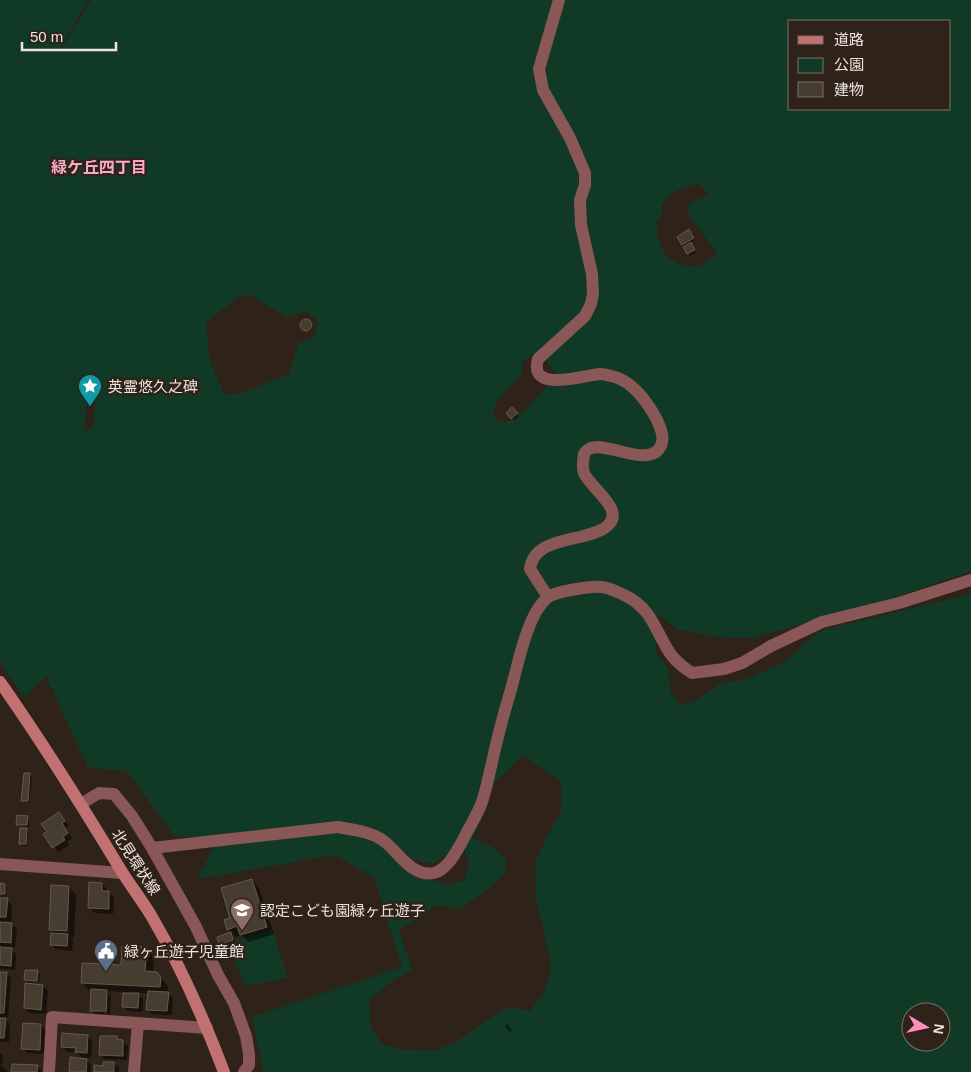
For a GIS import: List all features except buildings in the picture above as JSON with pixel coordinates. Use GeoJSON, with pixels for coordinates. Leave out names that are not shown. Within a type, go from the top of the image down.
{"type":"FeatureCollection","features":[{"type":"Feature","properties":{"kind":"main road","name":"北見環状線"},"geometry":{"type":"LineString","coordinates":[[0,682],[82,804],[122,873],[160,931],[177,962],[207,1028],[224,1072]]}},
{"type":"Feature","properties":{"kind":"street"},"geometry":{"type":"LineString","coordinates":[[548,597],[530,569],[534,556],[553,544],[594,533],[607,527],[612,521],[613,512],[610,504],[584,473],[584,454],[590,448],[598,447],[638,455],[650,455],[659,449],[662,441],[661,429],[653,412],[635,389],[625,381],[614,376],[600,374],[572,380],[544,378],[539,375],[535,367],[538,358],[585,316],[591,304],[593,293],[592,274],[581,225],[580,200],[585,185],[586,173],[570,138],[543,90],[539,69],[559,0]]}},
{"type":"Feature","properties":{"kind":"street"},"geometry":{"type":"LineString","coordinates":[[152,848],[338,827],[367,832],[388,844],[405,862],[417,870],[435,873],[446,866],[455,854],[482,801],[526,635],[537,612],[548,597],[584,588],[604,587],[625,595],[641,606],[656,624],[671,654],[680,665],[692,673],[724,669],[742,663],[770,646],[822,622],[899,602],[971,580]]}},
{"type":"Feature","properties":{"kind":"street"},"geometry":{"type":"LineString","coordinates":[[82,804],[99,793],[114,794],[132,816],[152,848],[196,927],[218,975],[234,1003],[246,1036],[249,1054],[249,1065],[244,1072]]}},
{"type":"Feature","properties":{"kind":"street"},"geometry":{"type":"LineString","coordinates":[[0,864],[122,873]]}},
{"type":"Feature","properties":{"kind":"street"},"geometry":{"type":"LineString","coordinates":[[49,1072],[52,1017],[207,1028]]}},
{"type":"Feature","properties":{"kind":"street"},"geometry":{"type":"LineString","coordinates":[[134,1072],[138,1023]]}},
{"type":"Feature","properties":{"kind":"green space"},"geometry":{"type":"Polygon","coordinates":[[[0,0],[88,0],[63,44],[47,57],[64,45],[91,0],[971,0],[971,571],[890,599],[753,638],[718,637],[677,629],[657,614],[656,652],[668,668],[670,691],[681,706],[701,697],[721,683],[745,680],[784,662],[813,636],[826,629],[971,594],[971,1072],[262,1072],[252,1017],[402,967],[374,877],[334,855],[197,879],[218,839],[174,836],[128,772],[88,767],[47,679],[52,672],[24,697],[0,662],[0,0]],[[698,184],[686,187],[673,193],[661,205],[662,215],[656,222],[661,246],[668,257],[682,265],[700,265],[717,253],[688,214],[688,206],[693,201],[707,196],[706,190],[698,184]],[[248,294],[235,299],[206,323],[210,362],[225,395],[242,393],[289,374],[298,344],[315,336],[318,320],[307,312],[286,317],[248,294]],[[534,353],[523,362],[520,377],[503,393],[493,409],[495,420],[508,422],[523,412],[557,375],[545,360],[534,353]],[[88,393],[84,431],[93,427],[95,398],[88,393]],[[523,756],[478,798],[479,823],[473,839],[486,843],[505,857],[506,873],[485,892],[460,908],[433,906],[421,917],[399,929],[412,970],[392,981],[369,1000],[371,1027],[382,1044],[400,1049],[434,1051],[456,1042],[503,1009],[517,1008],[530,1011],[545,991],[551,965],[536,898],[535,863],[562,809],[561,782],[523,756]],[[398,845],[421,877],[451,885],[465,880],[469,863],[464,849],[450,852],[434,864],[413,860],[398,845]]]}},
{"type":"Feature","properties":{"kind":"green space"},"geometry":{"type":"Polygon","coordinates":[[[272,930],[288,978],[246,986],[226,943],[272,930]]]}},
{"type":"Feature","properties":{"kind":"place","name":"英霊悠久之碑"},"geometry":{"type":"Point","coordinates":[90,407]}},
{"type":"Feature","properties":{"kind":"place","name":"認定こども園緑ヶ丘遊子"},"geometry":{"type":"Point","coordinates":[242,931]}},
{"type":"Feature","properties":{"kind":"place","name":"緑ヶ丘遊子児童館"},"geometry":{"type":"Point","coordinates":[106,972]}},
{"type":"Feature","properties":{"kind":"district","name":"緑ケ丘四丁目"},"geometry":{"type":"Point","coordinates":[99,167]}}]}
